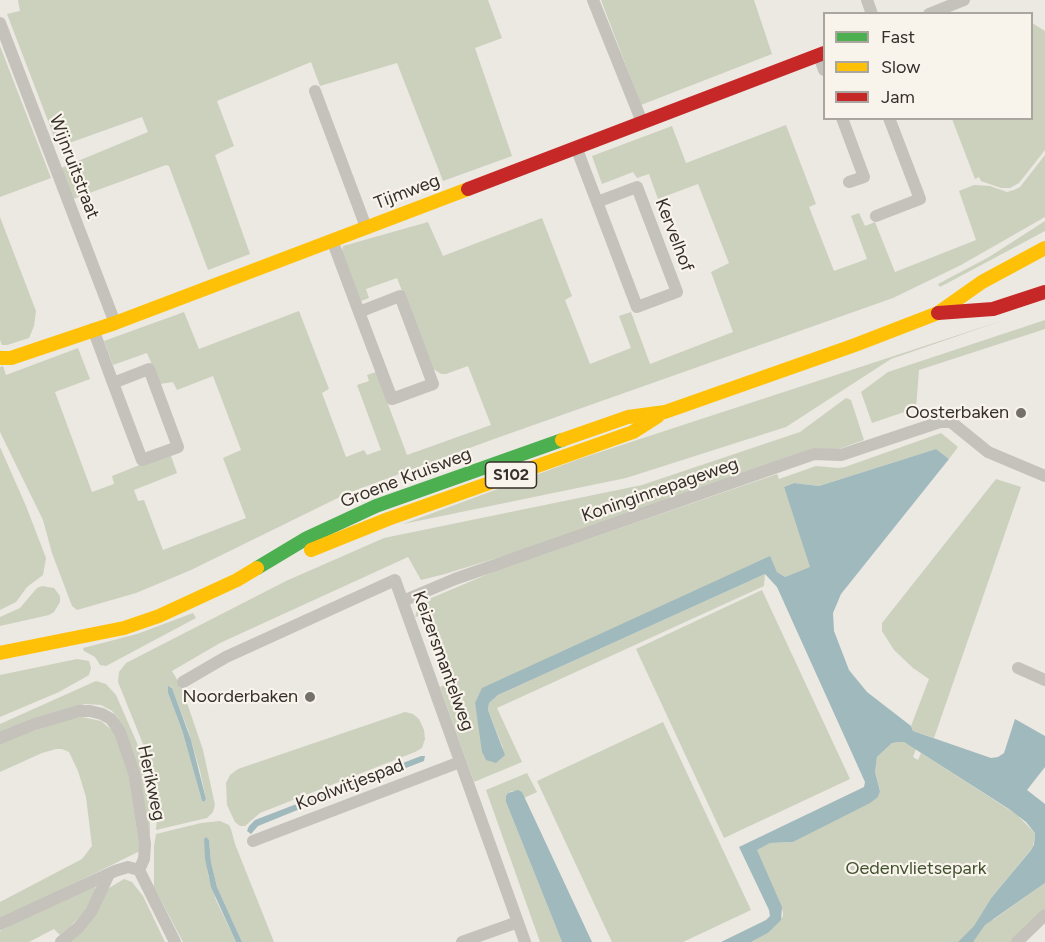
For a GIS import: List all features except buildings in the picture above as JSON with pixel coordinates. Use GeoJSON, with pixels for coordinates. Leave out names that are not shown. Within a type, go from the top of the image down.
{"type":"FeatureCollection","features":[{"type":"Feature","properties":{"kind":"main road","name":"Tijmweg"},"geometry":{"type":"LineString","coordinates":[[0,358],[18,356],[115,322],[822,54]]}},
{"type":"Feature","properties":{"kind":"main road","name":"Groene Kruisweg"},"geometry":{"type":"LineString","coordinates":[[0,653],[143,622],[237,580],[307,538],[376,506],[628,417],[665,412],[938,313],[982,282],[1045,248]]}},
{"type":"Feature","properties":{"kind":"main road","name":"Groene Kruisweg"},"geometry":{"type":"LineString","coordinates":[[938,313],[993,309],[1045,292]]}},
{"type":"Feature","properties":{"kind":"street"},"geometry":{"type":"LineString","coordinates":[[592,0],[642,122]]}},
{"type":"Feature","properties":{"kind":"street"},"geometry":{"type":"LineString","coordinates":[[934,12],[964,0]]}},
{"type":"Feature","properties":{"kind":"street","name":"Wijnruitstraat"},"geometry":{"type":"LineString","coordinates":[[0,23],[115,322]]}},
{"type":"Feature","properties":{"kind":"street"},"geometry":{"type":"LineString","coordinates":[[315,91],[366,227]]}},
{"type":"Feature","properties":{"kind":"street"},"geometry":{"type":"LineString","coordinates":[[843,120],[864,177],[849,182]]}},
{"type":"Feature","properties":{"kind":"street"},"geometry":{"type":"LineString","coordinates":[[876,216],[920,199],[890,120]]}},
{"type":"Feature","properties":{"kind":"street","name":"Kervelhof"},"geometry":{"type":"LineString","coordinates":[[576,147],[637,307],[676,292],[637,187],[597,202]]}},
{"type":"Feature","properties":{"kind":"street"},"geometry":{"type":"LineString","coordinates":[[332,240],[359,312],[392,399],[433,384],[400,296],[359,312]]}},
{"type":"Feature","properties":{"kind":"street"},"geometry":{"type":"LineString","coordinates":[[93,329],[113,383],[142,460],[178,447],[149,369],[113,383]]}},
{"type":"Feature","properties":{"kind":"street","name":"Koninginnepageweg"},"geometry":{"type":"LineString","coordinates":[[403,601],[455,579],[814,454],[841,455],[940,422],[951,422],[988,452],[1045,476]]}},
{"type":"Feature","properties":{"kind":"street","name":"Keizersmantelweg"},"geometry":{"type":"LineString","coordinates":[[183,682],[226,657],[395,580],[525,942]]}},
{"type":"Feature","properties":{"kind":"street"},"geometry":{"type":"LineString","coordinates":[[1018,668],[1045,680]]}},
{"type":"Feature","properties":{"kind":"street","name":"Herikweg"},"geometry":{"type":"LineString","coordinates":[[0,738],[35,724],[79,711],[102,714],[111,719],[120,732],[134,773],[145,844],[144,859],[140,870]]}},
{"type":"Feature","properties":{"kind":"street","name":"Koolwitjespad"},"geometry":{"type":"LineString","coordinates":[[253,841],[460,762]]}},
{"type":"Feature","properties":{"kind":"street"},"geometry":{"type":"LineString","coordinates":[[0,924],[128,867],[140,870],[175,942]]}},
{"type":"Feature","properties":{"kind":"street"},"geometry":{"type":"LineString","coordinates":[[61,942],[78,928],[91,912],[108,874]]}},
{"type":"Feature","properties":{"kind":"street"},"geometry":{"type":"LineString","coordinates":[[1017,942],[1045,915]]}},
{"type":"Feature","properties":{"kind":"street"},"geometry":{"type":"LineString","coordinates":[[462,942],[518,922]]}},
{"type":"Feature","properties":{"kind":"green space"},"geometry":{"type":"Polygon","coordinates":[[[18,0],[488,0],[502,38],[475,48],[512,156],[443,181],[397,63],[320,86],[311,62],[217,101],[234,146],[215,155],[250,254],[208,270],[169,166],[166,165],[73,199],[61,168],[148,132],[142,117],[58,147],[7,14],[20,11],[18,0]]]}},
{"type":"Feature","properties":{"kind":"green space"},"geometry":{"type":"Polygon","coordinates":[[[601,0],[754,0],[772,54],[641,105],[601,0]]]}},
{"type":"Feature","properties":{"kind":"green space"},"geometry":{"type":"Polygon","coordinates":[[[1033,24],[1045,31],[1045,150],[1019,183],[1010,188],[1001,188],[981,181],[979,177],[975,179],[952,120],[1033,120],[1033,24]]]}},
{"type":"Feature","properties":{"kind":"green space"},"geometry":{"type":"Polygon","coordinates":[[[0,46],[51,178],[0,197],[0,46]]]}},
{"type":"Feature","properties":{"kind":"green space"},"geometry":{"type":"Polygon","coordinates":[[[786,125],[816,204],[809,207],[834,271],[867,259],[851,216],[859,213],[865,226],[875,222],[895,272],[976,240],[959,191],[974,185],[990,186],[1007,192],[1014,190],[1020,187],[1045,155],[1045,217],[961,265],[893,298],[348,493],[191,570],[136,593],[77,610],[72,606],[52,553],[43,520],[0,432],[0,367],[3,366],[6,375],[78,348],[90,379],[55,392],[92,492],[114,484],[112,476],[170,453],[177,473],[134,490],[138,501],[144,500],[163,550],[246,518],[223,458],[241,450],[213,376],[177,390],[173,382],[160,384],[147,353],[113,365],[104,341],[184,312],[199,349],[299,311],[329,389],[322,393],[346,457],[364,450],[367,455],[381,450],[357,385],[369,381],[367,375],[376,372],[407,455],[491,425],[468,366],[446,374],[441,374],[432,368],[397,278],[366,289],[369,298],[361,301],[342,252],[343,246],[428,222],[443,256],[542,218],[572,296],[565,300],[590,364],[631,348],[619,316],[631,312],[650,364],[733,332],[711,272],[729,263],[698,184],[658,199],[649,174],[637,178],[633,172],[602,184],[592,156],[672,126],[686,163],[786,125]]]}},
{"type":"Feature","properties":{"kind":"green space"},"geometry":{"type":"Polygon","coordinates":[[[0,217],[36,311],[34,326],[29,338],[7,345],[2,345],[0,340],[0,217]]]}},
{"type":"Feature","properties":{"kind":"green space"},"geometry":{"type":"Polygon","coordinates":[[[1045,221],[1045,231],[940,287],[938,284],[989,257],[1045,221]]]}},
{"type":"Feature","properties":{"kind":"green space"},"geometry":{"type":"Polygon","coordinates":[[[1004,320],[891,359],[786,427],[626,478],[403,524],[579,459],[1004,320]]]}},
{"type":"Feature","properties":{"kind":"green space"},"geometry":{"type":"Polygon","coordinates":[[[1045,320],[1045,329],[919,370],[916,408],[872,423],[861,392],[888,372],[1045,320]]]}},
{"type":"Feature","properties":{"kind":"green space"},"geometry":{"type":"Polygon","coordinates":[[[846,398],[851,400],[864,440],[836,450],[813,448],[590,529],[445,574],[421,580],[408,557],[220,643],[172,671],[182,688],[203,750],[215,805],[213,812],[207,818],[156,830],[157,815],[145,749],[118,682],[119,672],[126,663],[286,581],[384,538],[642,485],[800,432],[846,398]],[[171,686],[168,693],[204,802],[206,799],[200,771],[188,730],[171,686]]]}},
{"type":"Feature","properties":{"kind":"green space"},"geometry":{"type":"Polygon","coordinates":[[[941,433],[958,447],[949,459],[936,449],[819,486],[794,483],[784,487],[811,567],[785,577],[777,572],[769,557],[475,703],[484,757],[503,748],[488,710],[489,703],[498,695],[765,574],[764,586],[497,708],[522,762],[474,782],[440,687],[448,683],[424,615],[415,617],[422,604],[495,571],[777,474],[779,479],[816,466],[845,467],[941,433]]]}},
{"type":"Feature","properties":{"kind":"green space"},"geometry":{"type":"Polygon","coordinates":[[[0,447],[46,558],[43,575],[27,587],[16,602],[0,610],[0,447]]]}},
{"type":"Feature","properties":{"kind":"green space"},"geometry":{"type":"Polygon","coordinates":[[[996,479],[1021,487],[934,738],[913,731],[911,726],[929,679],[894,650],[882,631],[882,623],[996,479]]]}},
{"type":"Feature","properties":{"kind":"green space"},"geometry":{"type":"Polygon","coordinates":[[[42,586],[54,588],[60,596],[60,602],[54,612],[0,626],[0,617],[20,608],[37,588],[42,586]]]}},
{"type":"Feature","properties":{"kind":"green space"},"geometry":{"type":"Polygon","coordinates":[[[762,590],[850,779],[724,838],[636,649],[762,590]]]}},
{"type":"Feature","properties":{"kind":"green space"},"geometry":{"type":"Polygon","coordinates":[[[193,613],[196,618],[106,666],[100,665],[95,657],[83,648],[137,634],[193,613]]]}},
{"type":"Feature","properties":{"kind":"green space"},"geometry":{"type":"Polygon","coordinates":[[[77,659],[89,661],[91,668],[89,675],[59,692],[0,717],[0,675],[77,659]]]}},
{"type":"Feature","properties":{"kind":"green space"},"geometry":{"type":"Polygon","coordinates":[[[96,681],[106,684],[116,695],[137,743],[147,784],[150,810],[150,834],[147,844],[123,729],[112,711],[101,705],[85,704],[0,734],[0,724],[96,681]]]}},
{"type":"Feature","properties":{"kind":"green space"},"geometry":{"type":"Polygon","coordinates":[[[405,712],[419,719],[425,739],[422,748],[260,813],[245,826],[240,826],[235,822],[227,805],[226,783],[230,775],[238,769],[405,712]]]}},
{"type":"Feature","properties":{"kind":"green space"},"geometry":{"type":"Polygon","coordinates":[[[82,717],[101,721],[114,732],[127,766],[140,851],[0,920],[0,902],[82,859],[92,846],[86,797],[69,752],[56,749],[42,753],[0,772],[0,743],[69,718],[82,717]]]}},
{"type":"Feature","properties":{"kind":"green space"},"geometry":{"type":"Polygon","coordinates":[[[663,722],[751,910],[683,942],[612,942],[537,781],[663,722]]]}},
{"type":"Feature","properties":{"kind":"green space","name":"Oedenvlietsepark"},"geometry":{"type":"Polygon","coordinates":[[[904,742],[916,749],[913,757],[918,760],[921,753],[1016,814],[1035,833],[1033,847],[992,897],[993,920],[1045,883],[1045,910],[1011,942],[751,942],[768,933],[783,916],[756,850],[770,843],[793,842],[878,797],[880,790],[875,772],[877,757],[892,743],[904,742]]]}},
{"type":"Feature","properties":{"kind":"green space"},"geometry":{"type":"Polygon","coordinates":[[[527,773],[537,792],[524,798],[520,791],[512,791],[508,793],[506,802],[562,942],[540,942],[486,790],[527,773]]]}},
{"type":"Feature","properties":{"kind":"green space"},"geometry":{"type":"Polygon","coordinates":[[[220,821],[229,825],[231,829],[274,942],[242,942],[217,887],[209,840],[204,839],[208,875],[216,900],[236,942],[183,942],[154,887],[156,834],[201,823],[220,821]]]}},
{"type":"Feature","properties":{"kind":"green space"},"geometry":{"type":"Polygon","coordinates":[[[124,879],[132,882],[143,896],[165,942],[70,942],[109,888],[124,879]]]}},
{"type":"Feature","properties":{"kind":"green space"},"geometry":{"type":"Polygon","coordinates":[[[96,885],[95,892],[85,911],[60,935],[54,929],[29,942],[0,942],[0,931],[57,901],[96,885]]]}},
{"type":"Feature","properties":{"kind":"water"},"geometry":{"type":"Polygon","coordinates":[[[936,449],[949,459],[841,594],[833,613],[834,631],[849,670],[867,692],[911,726],[913,731],[991,758],[1004,753],[1015,719],[1045,736],[1045,767],[1027,790],[1045,804],[1045,883],[985,925],[973,942],[958,942],[974,926],[992,897],[1031,850],[1035,833],[1026,822],[1009,809],[904,742],[899,742],[892,743],[877,757],[875,772],[880,791],[878,797],[793,842],[770,843],[757,850],[782,907],[781,920],[768,933],[751,942],[721,942],[770,916],[739,847],[864,787],[865,782],[777,587],[765,574],[498,695],[489,703],[488,710],[505,755],[496,763],[486,760],[482,752],[475,703],[482,688],[770,556],[777,572],[785,577],[810,567],[784,487],[794,483],[819,486],[936,449]]]}},
{"type":"Feature","properties":{"kind":"water"},"geometry":{"type":"Polygon","coordinates":[[[168,686],[172,688],[191,740],[206,799],[204,802],[168,693],[168,686]]]}},
{"type":"Feature","properties":{"kind":"water"},"geometry":{"type":"Polygon","coordinates":[[[425,756],[424,761],[258,826],[251,834],[247,831],[255,820],[425,756]]]}},
{"type":"Feature","properties":{"kind":"water"},"geometry":{"type":"Polygon","coordinates":[[[518,790],[522,792],[592,942],[562,942],[506,802],[508,793],[518,790]]]}},
{"type":"Feature","properties":{"kind":"water"},"geometry":{"type":"Polygon","coordinates":[[[206,837],[209,840],[217,887],[242,942],[236,942],[211,887],[205,859],[204,839],[206,837]]]}},
{"type":"Feature","properties":{"kind":"traffic: fast"},"geometry":{"type":"LineString","coordinates":[[257,568],[307,538],[376,506],[562,440]]}},
{"type":"Feature","properties":{"kind":"traffic: slow"},"geometry":{"type":"LineString","coordinates":[[0,358],[11,358],[115,323],[468,189]]}},
{"type":"Feature","properties":{"kind":"traffic: slow"},"geometry":{"type":"LineString","coordinates":[[562,440],[628,417],[665,412],[938,313],[982,282],[1045,248]]}},
{"type":"Feature","properties":{"kind":"traffic: slow"},"geometry":{"type":"LineString","coordinates":[[311,550],[388,519],[633,432],[658,416]]}},
{"type":"Feature","properties":{"kind":"traffic: slow"},"geometry":{"type":"LineString","coordinates":[[0,653],[124,628],[159,616],[237,580],[257,568]]}},
{"type":"Feature","properties":{"kind":"traffic: jam"},"geometry":{"type":"LineString","coordinates":[[468,189],[823,53]]}},
{"type":"Feature","properties":{"kind":"traffic: jam"},"geometry":{"type":"LineString","coordinates":[[938,313],[993,309],[1045,292]]}},
{"type":"Feature","properties":{"kind":"place","name":"Oosterbaken"},"geometry":{"type":"Point","coordinates":[1021,413]}},
{"type":"Feature","properties":{"kind":"place","name":"Noorderbaken"},"geometry":{"type":"Point","coordinates":[310,697]}}]}
